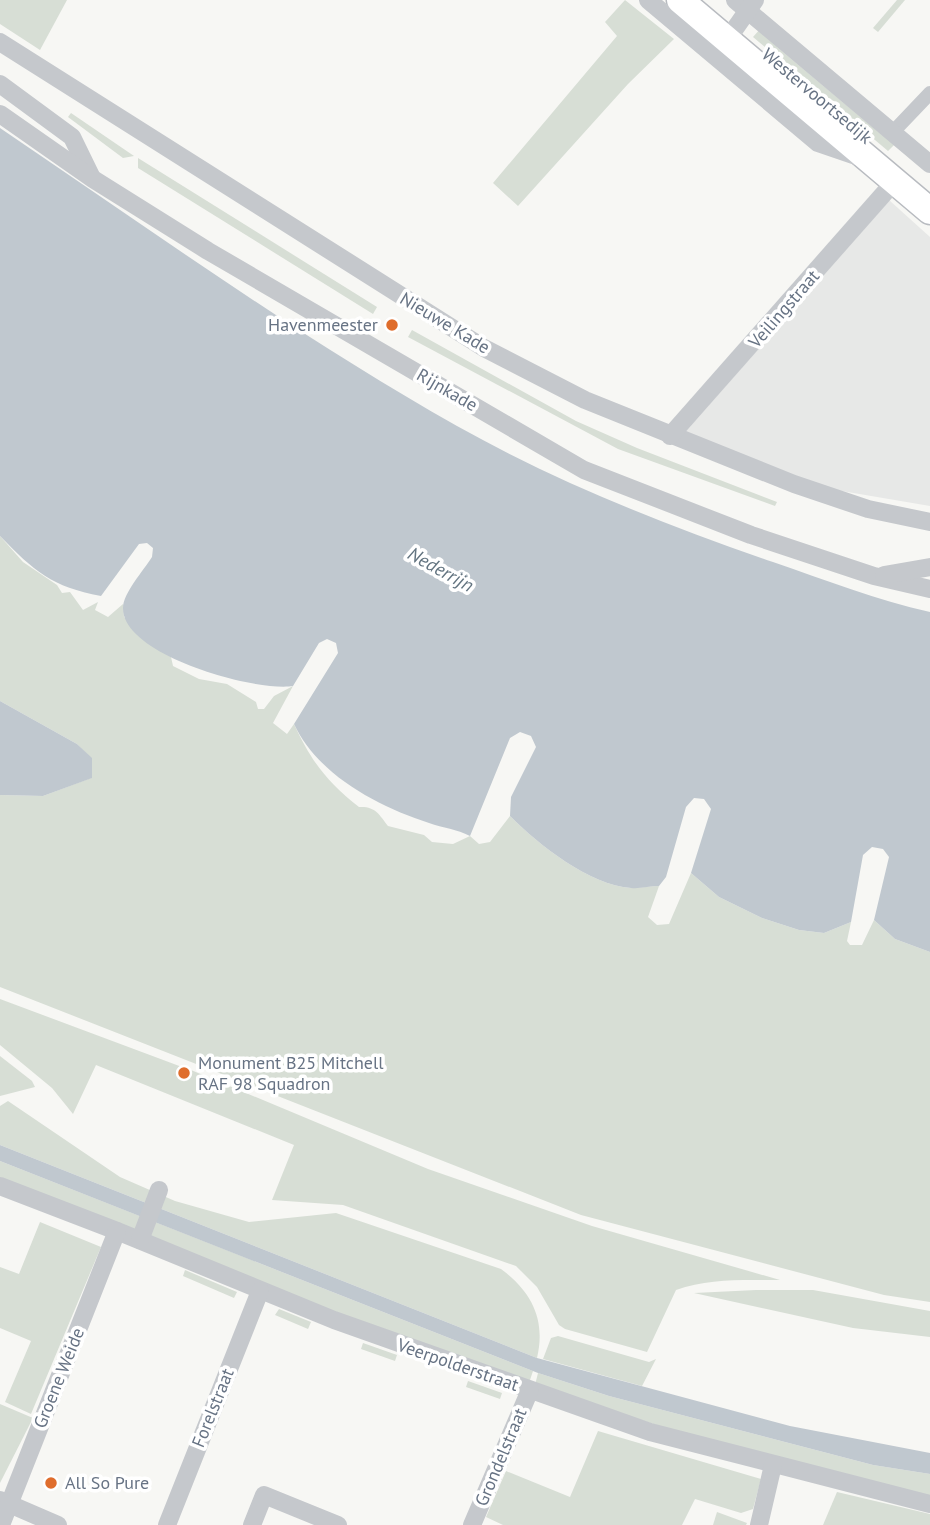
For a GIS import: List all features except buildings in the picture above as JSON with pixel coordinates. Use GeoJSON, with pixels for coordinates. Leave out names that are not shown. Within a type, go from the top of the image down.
{"type":"FeatureCollection","features":[{"type":"Feature","properties":{"kind":"main road","name":"Westervoortsedijk"},"geometry":{"type":"LineString","coordinates":[[703,0],[740,15],[930,192]]}},
{"type":"Feature","properties":{"kind":"main road","name":"Westervoortsedijk"},"geometry":{"type":"LineString","coordinates":[[659,8],[740,15],[867,161],[930,211]]}},
{"type":"Feature","properties":{"kind":"street","name":"Westervoortsedijk"},"geometry":{"type":"LineString","coordinates":[[659,8],[818,143],[867,161]]}},
{"type":"Feature","properties":{"kind":"street","name":"Westervoortsedijk"},"geometry":{"type":"LineString","coordinates":[[740,15],[930,164]]}},
{"type":"Feature","properties":{"kind":"street","name":"Nieuwe Kade"},"geometry":{"type":"LineString","coordinates":[[0,42],[484,348],[585,400],[670,436],[868,509],[930,522]]}},
{"type":"Feature","properties":{"kind":"street"},"geometry":{"type":"LineString","coordinates":[[0,84],[72,137],[93,179]]}},
{"type":"Feature","properties":{"kind":"street"},"geometry":{"type":"LineString","coordinates":[[892,133],[930,93]]}},
{"type":"Feature","properties":{"kind":"street","name":"Rijnkade"},"geometry":{"type":"LineString","coordinates":[[0,114],[93,179],[208,251],[584,470],[751,535],[874,576],[930,589]]}},
{"type":"Feature","properties":{"kind":"street","name":"Veilingstraat"},"geometry":{"type":"LineString","coordinates":[[670,436],[895,181]]}},
{"type":"Feature","properties":{"kind":"street"},"geometry":{"type":"LineString","coordinates":[[874,576],[930,567]]}},
{"type":"Feature","properties":{"kind":"street","name":"Veerpolderstraat"},"geometry":{"type":"LineString","coordinates":[[0,1186],[117,1231],[142,1236],[260,1290],[650,1432],[930,1504]]}},
{"type":"Feature","properties":{"kind":"street"},"geometry":{"type":"LineString","coordinates":[[142,1236],[158,1194]]}},
{"type":"Feature","properties":{"kind":"street","name":"Groene Weide"},"geometry":{"type":"LineString","coordinates":[[1,1525],[5,1503],[117,1231]]}},
{"type":"Feature","properties":{"kind":"street","name":"Forelstraat"},"geometry":{"type":"LineString","coordinates":[[167,1525],[260,1290]]}},
{"type":"Feature","properties":{"kind":"street","name":"Grondelstraat"},"geometry":{"type":"LineString","coordinates":[[472,1525],[530,1390]]}},
{"type":"Feature","properties":{"kind":"street"},"geometry":{"type":"LineString","coordinates":[[760,1525],[773,1465]]}},
{"type":"Feature","properties":{"kind":"street"},"geometry":{"type":"LineString","coordinates":[[252,1525],[264,1495],[338,1525]]}},
{"type":"Feature","properties":{"kind":"street"},"geometry":{"type":"LineString","coordinates":[[5,1503],[58,1525]]}},
{"type":"Feature","properties":{"kind":"shaded area"},"geometry":{"type":"Polygon","coordinates":[[[0,0],[67,0],[40,50],[0,24],[0,0]]]}},
{"type":"Feature","properties":{"kind":"shaded area"},"geometry":{"type":"Polygon","coordinates":[[[625,0],[674,39],[628,84],[518,206],[493,183],[617,36],[605,22],[625,0]]]}},
{"type":"Feature","properties":{"kind":"shaded area"},"geometry":{"type":"Polygon","coordinates":[[[897,0],[905,0],[878,32],[873,28],[897,0]]]}},
{"type":"Feature","properties":{"kind":"shaded area"},"geometry":{"type":"Polygon","coordinates":[[[761,28],[776,40],[777,47],[882,135],[889,135],[897,142],[888,151],[753,37],[761,28]]]}},
{"type":"Feature","properties":{"kind":"shaded area"},"geometry":{"type":"Polygon","coordinates":[[[71,113],[134,156],[123,158],[68,117],[71,113]]]}},
{"type":"Feature","properties":{"kind":"shaded area"},"geometry":{"type":"Polygon","coordinates":[[[138,158],[377,307],[373,314],[138,168],[138,158]]]}},
{"type":"Feature","properties":{"kind":"shaded area"},"geometry":{"type":"Polygon","coordinates":[[[889,200],[930,237],[930,506],[783,481],[682,436],[889,200]]]}},
{"type":"Feature","properties":{"kind":"shaded area"},"geometry":{"type":"Polygon","coordinates":[[[412,330],[576,421],[637,448],[777,502],[775,506],[618,449],[408,337],[412,330]]]}},
{"type":"Feature","properties":{"kind":"shaded area"},"geometry":{"type":"Polygon","coordinates":[[[0,536],[23,562],[57,585],[62,593],[70,592],[83,610],[98,602],[95,610],[108,617],[123,604],[124,617],[171,657],[173,666],[199,679],[227,684],[256,702],[258,709],[264,709],[274,696],[293,686],[273,723],[287,734],[294,724],[307,749],[329,780],[359,807],[376,812],[388,826],[424,835],[432,842],[453,844],[470,836],[479,844],[490,842],[510,816],[550,851],[598,880],[631,888],[659,886],[648,917],[657,925],[669,924],[691,873],[719,897],[762,918],[799,930],[824,933],[851,922],[847,941],[850,945],[862,945],[874,920],[895,939],[930,952],[930,1302],[884,1295],[581,1215],[0,987],[0,795],[43,796],[91,778],[92,759],[77,744],[0,701],[0,536]]]}},
{"type":"Feature","properties":{"kind":"shaded area"},"geometry":{"type":"Polygon","coordinates":[[[0,999],[182,1067],[181,1073],[186,1075],[191,1070],[428,1169],[592,1226],[780,1280],[714,1282],[676,1290],[647,1352],[565,1329],[559,1325],[537,1287],[516,1266],[343,1205],[272,1200],[294,1145],[96,1065],[73,1114],[52,1088],[0,1045],[0,999]]]}},
{"type":"Feature","properties":{"kind":"shaded area"},"geometry":{"type":"Polygon","coordinates":[[[0,1056],[32,1081],[35,1087],[0,1096],[0,1056]]]}},
{"type":"Feature","properties":{"kind":"shaded area"},"geometry":{"type":"Polygon","coordinates":[[[8,1101],[120,1177],[175,1201],[249,1222],[336,1213],[501,1269],[521,1287],[534,1308],[540,1331],[537,1358],[0,1145],[0,1106],[8,1101]]]}},
{"type":"Feature","properties":{"kind":"shaded area"},"geometry":{"type":"Polygon","coordinates":[[[0,1161],[533,1371],[529,1383],[435,1353],[0,1178],[0,1161]]]}},
{"type":"Feature","properties":{"kind":"shaded area"},"geometry":{"type":"Polygon","coordinates":[[[40,1222],[101,1247],[31,1414],[5,1402],[31,1341],[0,1328],[0,1267],[19,1274],[40,1222]]]}},
{"type":"Feature","properties":{"kind":"shaded area"},"geometry":{"type":"Polygon","coordinates":[[[185,1270],[237,1292],[234,1298],[183,1276],[185,1270]]]}},
{"type":"Feature","properties":{"kind":"shaded area"},"geometry":{"type":"Polygon","coordinates":[[[813,1290],[930,1311],[930,1337],[853,1328],[694,1293],[813,1290]]]}},
{"type":"Feature","properties":{"kind":"shaded area"},"geometry":{"type":"Polygon","coordinates":[[[279,1309],[311,1322],[308,1329],[275,1315],[279,1309]]]}},
{"type":"Feature","properties":{"kind":"shaded area"},"geometry":{"type":"Polygon","coordinates":[[[558,1336],[649,1362],[656,1359],[642,1386],[543,1359],[551,1338],[558,1336]]]}},
{"type":"Feature","properties":{"kind":"shaded area"},"geometry":{"type":"Polygon","coordinates":[[[363,1343],[397,1355],[395,1361],[361,1349],[363,1343]]]}},
{"type":"Feature","properties":{"kind":"shaded area"},"geometry":{"type":"Polygon","coordinates":[[[538,1373],[609,1396],[873,1465],[930,1474],[930,1496],[708,1442],[535,1385],[538,1373]]]}},
{"type":"Feature","properties":{"kind":"shaded area"},"geometry":{"type":"Polygon","coordinates":[[[468,1381],[502,1393],[500,1399],[466,1387],[468,1381]]]}},
{"type":"Feature","properties":{"kind":"shaded area"},"geometry":{"type":"Polygon","coordinates":[[[0,1404],[33,1418],[0,1483],[0,1404]]]}},
{"type":"Feature","properties":{"kind":"shaded area"},"geometry":{"type":"Polygon","coordinates":[[[598,1431],[761,1479],[753,1509],[741,1513],[695,1499],[682,1525],[503,1525],[486,1517],[506,1471],[570,1497],[598,1431]]]}},
{"type":"Feature","properties":{"kind":"shaded area"},"geometry":{"type":"Polygon","coordinates":[[[837,1492],[930,1514],[930,1525],[823,1525],[837,1492]]]}},
{"type":"Feature","properties":{"kind":"shaded area"},"geometry":{"type":"Polygon","coordinates":[[[717,1512],[747,1523],[713,1525],[717,1512]]]}},
{"type":"Feature","properties":{"kind":"water","name":"Nederrijn"},"geometry":{"type":"Polygon","coordinates":[[[0,128],[169,244],[340,356],[457,426],[533,466],[692,533],[890,602],[930,612],[930,952],[895,939],[874,920],[889,857],[883,849],[872,847],[863,855],[851,922],[824,933],[799,930],[762,918],[719,897],[691,873],[711,809],[704,799],[694,798],[686,807],[666,877],[659,886],[634,888],[615,885],[582,872],[550,851],[510,816],[511,797],[536,747],[531,736],[520,732],[510,738],[470,836],[389,808],[351,786],[318,759],[294,724],[338,653],[336,643],[327,639],[319,643],[293,686],[250,683],[222,676],[166,655],[144,641],[128,625],[124,602],[152,557],[153,548],[147,543],[139,544],[101,596],[56,582],[23,559],[0,536],[0,128]]]}},
{"type":"Feature","properties":{"kind":"water"},"geometry":{"type":"Polygon","coordinates":[[[0,701],[77,744],[92,758],[92,778],[43,796],[0,795],[0,701]]]}},
{"type":"Feature","properties":{"kind":"water"},"geometry":{"type":"Polygon","coordinates":[[[0,1145],[537,1358],[790,1426],[930,1453],[930,1474],[873,1465],[609,1396],[538,1373],[0,1161],[0,1145]]]}},
{"type":"Feature","properties":{"kind":"place","name":"Havenmeester"},"geometry":{"type":"Point","coordinates":[392,325]}},
{"type":"Feature","properties":{"kind":"place","name":"Monument B25 Mitchell RAF 98 Squadron"},"geometry":{"type":"Point","coordinates":[184,1073]}},
{"type":"Feature","properties":{"kind":"place","name":"All So Pure"},"geometry":{"type":"Point","coordinates":[51,1483]}}]}
